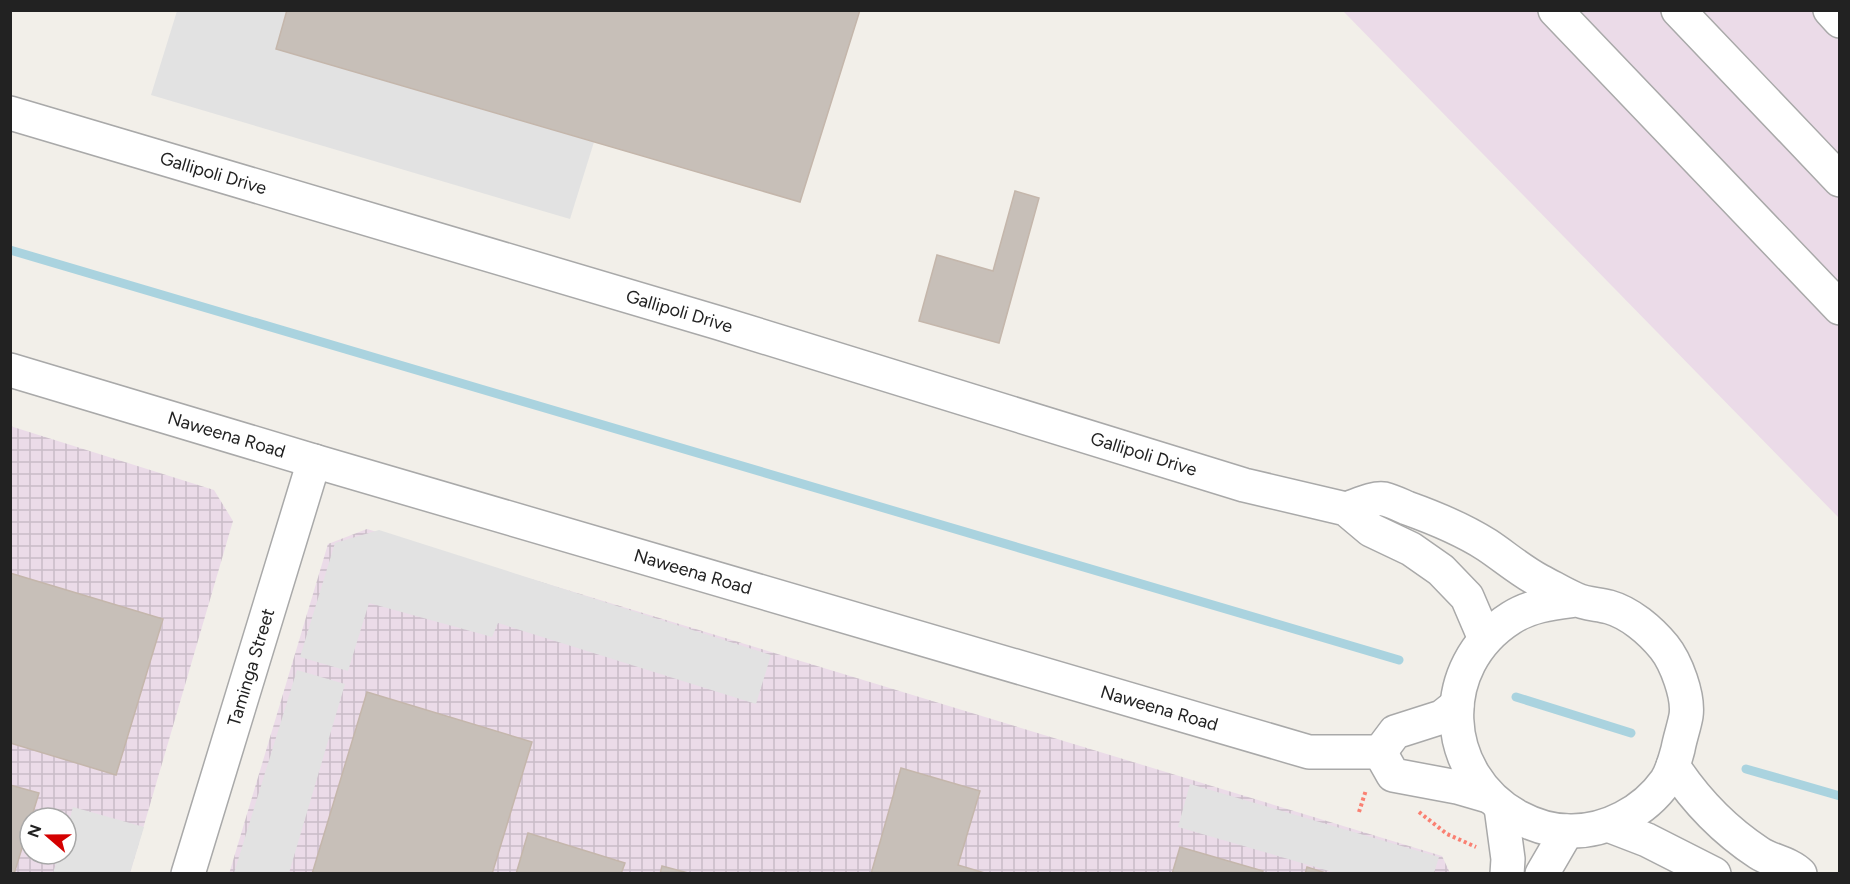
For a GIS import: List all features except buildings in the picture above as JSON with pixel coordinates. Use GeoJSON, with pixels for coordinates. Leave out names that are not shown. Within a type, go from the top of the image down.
{"type":"FeatureCollection","features":[{"type":"Feature","properties":{"kind":"street"},"geometry":{"type":"LineString","coordinates":[[1555,10],[1839,308]]}},
{"type":"Feature","properties":{"kind":"street"},"geometry":{"type":"LineString","coordinates":[[1678,10],[1839,180]]}},
{"type":"Feature","properties":{"kind":"street"},"geometry":{"type":"LineString","coordinates":[[1830,10],[1839,21]]}},
{"type":"Feature","properties":{"kind":"street","name":"Gallipoli Drive"},"geometry":{"type":"LineString","coordinates":[[10,113],[719,323],[1244,485],[1346,509],[1371,530],[1411,549],[1441,570],[1467,597],[1485,639]]}},
{"type":"Feature","properties":{"kind":"street","name":"Naweena Road"},"geometry":{"type":"LineString","coordinates":[[10,370],[1309,752],[1380,752]]}},
{"type":"Feature","properties":{"kind":"street","name":"Taminga Street"},"geometry":{"type":"LineString","coordinates":[[188,873],[314,461]]}},
{"type":"Feature","properties":{"kind":"street"},"geometry":{"type":"LineString","coordinates":[[1346,509],[1382,498],[1443,521],[1486,545],[1521,571],[1577,600],[1611,607],[1631,618],[1641,624],[1665,648],[1681,680],[1686,713],[1673,766],[1666,781],[1640,808],[1608,825],[1588,830],[1567,831],[1532,825],[1495,802],[1457,787],[1393,775],[1380,752],[1395,732],[1442,717],[1457,705]]}},
{"type":"Feature","properties":{"kind":"street"},"geometry":{"type":"LineString","coordinates":[[1507,866],[1495,802],[1469,769],[1458,738],[1457,705],[1461,681],[1485,639],[1512,617],[1543,604],[1577,600]]}},
{"type":"Feature","properties":{"kind":"street"},"geometry":{"type":"LineString","coordinates":[[1673,766],[1714,818],[1760,854],[1800,873]]}},
{"type":"Feature","properties":{"kind":"street"},"geometry":{"type":"LineString","coordinates":[[1608,825],[1647,840],[1714,873]]}},
{"type":"Feature","properties":{"kind":"street"},"geometry":{"type":"LineString","coordinates":[[1542,873],[1567,831]]}},
{"type":"Feature","properties":{"kind":"path"},"geometry":{"type":"LineString","coordinates":[[1364,795],[1374,797]]}},
{"type":"Feature","properties":{"kind":"path"},"geometry":{"type":"LineString","coordinates":[[1408,808],[1419,812],[1446,834],[1507,866]]}},
{"type":"Feature","properties":{"kind":"shaded area"},"geometry":{"type":"Polygon","coordinates":[[[177,11],[287,11],[276,49],[594,142],[570,219],[151,95],[177,11]]]}},
{"type":"Feature","properties":{"kind":"shaded area"},"geometry":{"type":"Polygon","coordinates":[[[1343,11],[1839,11],[1839,518],[1343,11]]]}},
{"type":"Feature","properties":{"kind":"shaded area"},"geometry":{"type":"Polygon","coordinates":[[[10,426],[214,490],[233,521],[130,873],[11,873],[10,426]]]}},
{"type":"Feature","properties":{"kind":"shaded area"},"geometry":{"type":"Polygon","coordinates":[[[367,529],[1442,856],[1450,873],[229,874],[328,544],[367,529]]]}},
{"type":"Feature","properties":{"kind":"shaded area"},"geometry":{"type":"Polygon","coordinates":[[[379,530],[771,655],[756,704],[498,623],[492,637],[369,603],[348,671],[300,657],[335,543],[379,530]]]}},
{"type":"Feature","properties":{"kind":"shaded area"},"geometry":{"type":"Polygon","coordinates":[[[297,670],[345,684],[289,873],[234,873],[297,670]]]}},
{"type":"Feature","properties":{"kind":"shaded area"},"geometry":{"type":"Polygon","coordinates":[[[1190,784],[1439,857],[1434,873],[1336,873],[1178,827],[1190,784]]]}},
{"type":"Feature","properties":{"kind":"shaded area"},"geometry":{"type":"Polygon","coordinates":[[[78,808],[144,827],[130,873],[53,873],[55,866],[78,866],[78,808]]]}},
{"type":"Feature","properties":{"kind":"waterway"},"geometry":{"type":"LineString","coordinates":[[10,250],[1399,660]]}},
{"type":"Feature","properties":{"kind":"waterway"},"geometry":{"type":"LineString","coordinates":[[1516,697],[1631,733]]}},
{"type":"Feature","properties":{"kind":"waterway"},"geometry":{"type":"LineString","coordinates":[[1746,769],[1840,796]]}}]}
